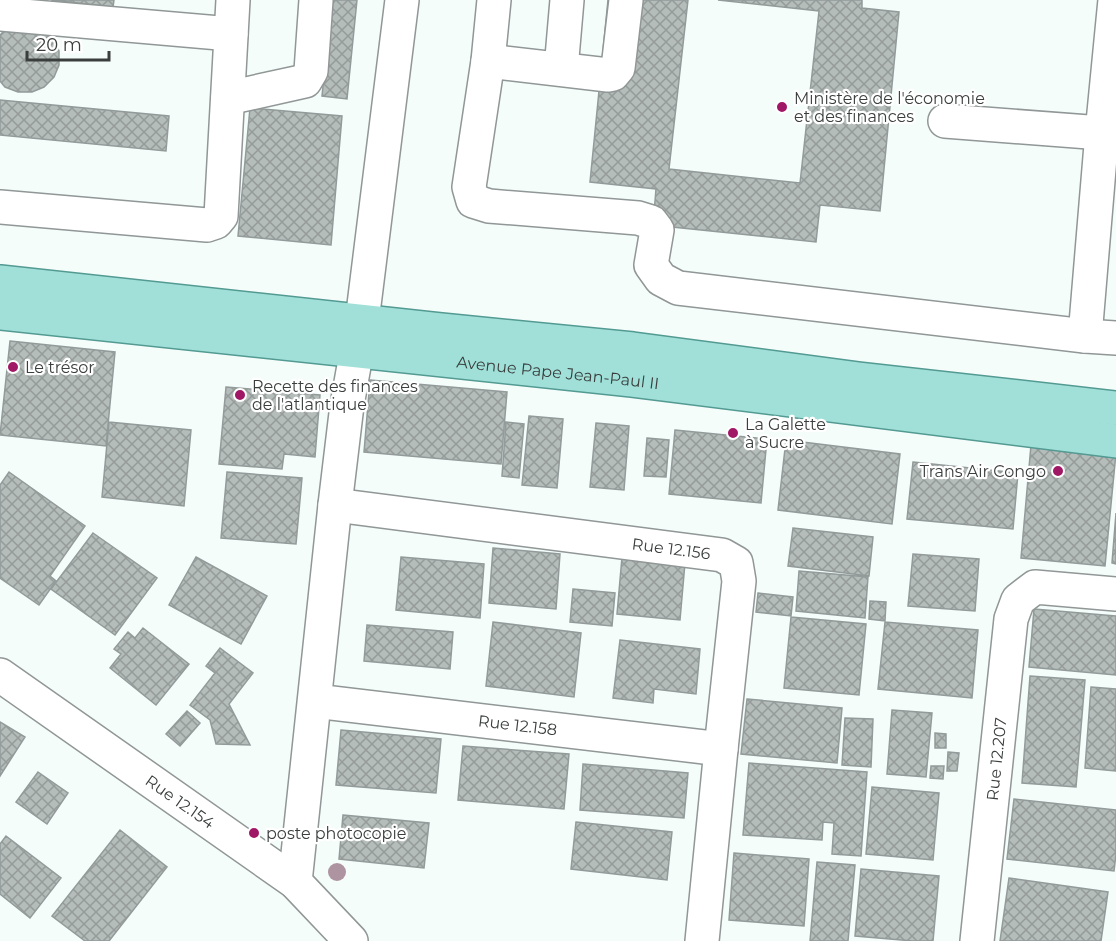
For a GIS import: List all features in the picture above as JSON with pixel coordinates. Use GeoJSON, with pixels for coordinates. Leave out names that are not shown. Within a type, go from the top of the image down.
{"type":"FeatureCollection","features":[{"type":"Feature","properties":{"kind":"main road","name":"Avenue Pape Jean-Paul II"},"geometry":{"type":"LineString","coordinates":[[0,282],[360,336],[632,380],[1116,441]]}},
{"type":"Feature","properties":{"kind":"main road","name":"Avenue Pape Jean-Paul II"},"geometry":{"type":"LineString","coordinates":[[0,313],[360,336],[441,330],[633,350],[859,379],[1116,408]]}},
{"type":"Feature","properties":{"kind":"street"},"geometry":{"type":"LineString","coordinates":[[0,207],[207,225],[216,222],[221,216],[233,0]]}},
{"type":"Feature","properties":{"kind":"street"},"geometry":{"type":"LineString","coordinates":[[228,98],[305,81],[311,71],[316,0]]}},
{"type":"Feature","properties":{"kind":"street"},"geometry":{"type":"LineString","coordinates":[[295,882],[347,405],[360,336],[402,0]]}},
{"type":"Feature","properties":{"kind":"street"},"geometry":{"type":"LineString","coordinates":[[494,0],[488,61],[469,187],[473,201],[489,206],[638,218],[651,222],[657,230],[651,265],[661,279],[678,288],[1101,337],[1102,133],[1115,0]]}},
{"type":"Feature","properties":{"kind":"street"},"geometry":{"type":"LineString","coordinates":[[561,69],[567,0]]}},
{"type":"Feature","properties":{"kind":"street"},"geometry":{"type":"LineString","coordinates":[[488,61],[614,74],[618,68],[626,0]]}},
{"type":"Feature","properties":{"kind":"street"},"geometry":{"type":"LineString","coordinates":[[0,14],[231,34]]}},
{"type":"Feature","properties":{"kind":"street"},"geometry":{"type":"LineString","coordinates":[[945,121],[1102,133]]}},
{"type":"Feature","properties":{"kind":"street","name":"Rue 12.156"},"geometry":{"type":"LineString","coordinates":[[335,505],[722,555],[736,563],[740,581],[702,941]]}},
{"type":"Feature","properties":{"kind":"street","name":"Rue 12.207"},"geometry":{"type":"LineString","coordinates":[[976,941],[1011,619],[1018,600],[1035,587],[1116,594]]}},
{"type":"Feature","properties":{"kind":"street","name":"Rue 12.154"},"geometry":{"type":"LineString","coordinates":[[0,675],[295,882],[351,941]]}},
{"type":"Feature","properties":{"kind":"street","name":"Rue 12.158"},"geometry":{"type":"LineString","coordinates":[[315,701],[721,749]]}},
{"type":"Feature","properties":{"kind":"building"},"geometry":{"type":"Polygon","coordinates":[[[51,0],[114,0],[113,7],[51,0]]]}},
{"type":"Feature","properties":{"kind":"building"},"geometry":{"type":"Polygon","coordinates":[[[332,0],[357,0],[347,99],[322,96],[332,0]]]}},
{"type":"Feature","properties":{"kind":"building"},"geometry":{"type":"Polygon","coordinates":[[[608,0],[688,0],[669,169],[800,183],[819,11],[718,0],[862,0],[862,8],[899,12],[880,211],[820,205],[816,242],[653,225],[656,189],[590,182],[608,0]]]}},
{"type":"Feature","properties":{"kind":"building"},"geometry":{"type":"Polygon","coordinates":[[[44,29],[53,39],[59,51],[59,65],[54,77],[44,87],[32,92],[18,92],[5,87],[0,81],[0,35],[5,30],[44,29]]]}},
{"type":"Feature","properties":{"kind":"building"},"geometry":{"type":"Polygon","coordinates":[[[0,100],[169,116],[166,151],[0,135],[0,100]]]}},
{"type":"Feature","properties":{"kind":"building"},"geometry":{"type":"Polygon","coordinates":[[[250,108],[342,116],[331,245],[238,236],[250,108]]]}},
{"type":"Feature","properties":{"kind":"building"},"geometry":{"type":"Polygon","coordinates":[[[10,341],[115,352],[106,446],[0,435],[10,341]]]}},
{"type":"Feature","properties":{"kind":"building"},"geometry":{"type":"Polygon","coordinates":[[[370,380],[507,392],[501,464],[364,452],[370,380]]]}},
{"type":"Feature","properties":{"kind":"building"},"geometry":{"type":"Polygon","coordinates":[[[226,387],[320,395],[315,457],[284,454],[282,469],[219,464],[226,387]]]}},
{"type":"Feature","properties":{"kind":"building"},"geometry":{"type":"Polygon","coordinates":[[[529,416],[563,419],[557,488],[522,485],[529,416]]]}},
{"type":"Feature","properties":{"kind":"building"},"geometry":{"type":"Polygon","coordinates":[[[109,422],[191,430],[184,506],[102,497],[109,422]]]}},
{"type":"Feature","properties":{"kind":"building"},"geometry":{"type":"Polygon","coordinates":[[[506,422],[524,424],[519,478],[502,476],[506,422]]]}},
{"type":"Feature","properties":{"kind":"building"},"geometry":{"type":"Polygon","coordinates":[[[596,423],[629,426],[624,490],[590,487],[596,423]]]}},
{"type":"Feature","properties":{"kind":"building"},"geometry":{"type":"Polygon","coordinates":[[[675,430],[767,439],[761,503],[669,494],[675,430]]]}},
{"type":"Feature","properties":{"kind":"building"},"geometry":{"type":"Polygon","coordinates":[[[647,438],[669,440],[666,477],[644,476],[647,438]]]}},
{"type":"Feature","properties":{"kind":"building"},"geometry":{"type":"Polygon","coordinates":[[[786,440],[900,454],[892,524],[778,510],[786,440]]]}},
{"type":"Feature","properties":{"kind":"building"},"geometry":{"type":"Polygon","coordinates":[[[1031,445],[1116,453],[1105,566],[1021,558],[1031,445]]]}},
{"type":"Feature","properties":{"kind":"building"},"geometry":{"type":"Polygon","coordinates":[[[913,462],[1018,473],[1013,529],[907,519],[913,462]]]}},
{"type":"Feature","properties":{"kind":"building"},"geometry":{"type":"Polygon","coordinates":[[[9,472],[85,526],[50,576],[56,581],[39,605],[0,578],[0,485],[9,472]]]}},
{"type":"Feature","properties":{"kind":"building"},"geometry":{"type":"Polygon","coordinates":[[[227,472],[302,478],[296,544],[221,538],[227,472]]]}},
{"type":"Feature","properties":{"kind":"building"},"geometry":{"type":"Polygon","coordinates":[[[1116,513],[1116,564],[1112,563],[1116,513]]]}},
{"type":"Feature","properties":{"kind":"building"},"geometry":{"type":"Polygon","coordinates":[[[793,528],[873,537],[869,576],[788,566],[793,528]]]}},
{"type":"Feature","properties":{"kind":"building"},"geometry":{"type":"Polygon","coordinates":[[[93,533],[157,578],[115,635],[51,589],[93,533]]]}},
{"type":"Feature","properties":{"kind":"building"},"geometry":{"type":"Polygon","coordinates":[[[493,548],[560,554],[556,609],[489,603],[493,548]]]}},
{"type":"Feature","properties":{"kind":"building"},"geometry":{"type":"Polygon","coordinates":[[[913,554],[979,559],[975,611],[908,606],[913,554]]]}},
{"type":"Feature","properties":{"kind":"building"},"geometry":{"type":"Polygon","coordinates":[[[196,557],[267,596],[241,644],[169,605],[196,557]]]}},
{"type":"Feature","properties":{"kind":"building"},"geometry":{"type":"Polygon","coordinates":[[[401,557],[484,564],[480,618],[396,610],[401,557]]]}},
{"type":"Feature","properties":{"kind":"building"},"geometry":{"type":"Polygon","coordinates":[[[622,557],[685,563],[680,620],[617,614],[622,557]]]}},
{"type":"Feature","properties":{"kind":"building"},"geometry":{"type":"Polygon","coordinates":[[[799,571],[868,577],[865,618],[796,611],[799,571]]]}},
{"type":"Feature","properties":{"kind":"building"},"geometry":{"type":"Polygon","coordinates":[[[573,589],[615,593],[612,626],[570,622],[573,589]]]}},
{"type":"Feature","properties":{"kind":"building"},"geometry":{"type":"Polygon","coordinates":[[[758,593],[793,597],[791,616],[756,612],[758,593]]]}},
{"type":"Feature","properties":{"kind":"building"},"geometry":{"type":"Polygon","coordinates":[[[870,601],[886,602],[885,621],[869,619],[870,601]]]}},
{"type":"Feature","properties":{"kind":"building"},"geometry":{"type":"Polygon","coordinates":[[[1034,609],[1116,616],[1116,675],[1029,667],[1034,609]]]}},
{"type":"Feature","properties":{"kind":"building"},"geometry":{"type":"Polygon","coordinates":[[[791,617],[866,624],[859,695],[784,688],[791,617]]]}},
{"type":"Feature","properties":{"kind":"building"},"geometry":{"type":"Polygon","coordinates":[[[493,622],[581,633],[574,697],[486,686],[493,622]]]}},
{"type":"Feature","properties":{"kind":"building"},"geometry":{"type":"Polygon","coordinates":[[[885,622],[978,630],[972,698],[878,689],[885,622]]]}},
{"type":"Feature","properties":{"kind":"building"},"geometry":{"type":"Polygon","coordinates":[[[367,625],[453,632],[450,669],[364,661],[367,625]]]}},
{"type":"Feature","properties":{"kind":"building"},"geometry":{"type":"Polygon","coordinates":[[[143,628],[189,664],[156,705],[110,668],[121,654],[114,649],[128,632],[135,638],[143,628]]]}},
{"type":"Feature","properties":{"kind":"building"},"geometry":{"type":"Polygon","coordinates":[[[620,640],[700,649],[696,694],[654,689],[653,703],[613,698],[620,640]]]}},
{"type":"Feature","properties":{"kind":"building"},"geometry":{"type":"Polygon","coordinates":[[[220,648],[253,673],[229,704],[250,745],[216,744],[210,720],[190,705],[215,673],[206,666],[220,648]]]}},
{"type":"Feature","properties":{"kind":"building"},"geometry":{"type":"Polygon","coordinates":[[[1030,676],[1085,680],[1076,787],[1022,783],[1030,676]]]}},
{"type":"Feature","properties":{"kind":"building"},"geometry":{"type":"Polygon","coordinates":[[[1091,687],[1116,689],[1116,771],[1085,768],[1091,687]]]}},
{"type":"Feature","properties":{"kind":"building"},"geometry":{"type":"Polygon","coordinates":[[[747,699],[842,708],[837,763],[741,754],[747,699]]]}},
{"type":"Feature","properties":{"kind":"building"},"geometry":{"type":"Polygon","coordinates":[[[892,710],[932,713],[926,777],[887,774],[892,710]]]}},
{"type":"Feature","properties":{"kind":"building"},"geometry":{"type":"Polygon","coordinates":[[[187,711],[200,723],[180,746],[166,734],[187,711]]]}},
{"type":"Feature","properties":{"kind":"building"},"geometry":{"type":"Polygon","coordinates":[[[845,718],[873,719],[871,767],[842,765],[845,718]]]}},
{"type":"Feature","properties":{"kind":"building"},"geometry":{"type":"Polygon","coordinates":[[[0,722],[25,737],[0,776],[0,722]]]}},
{"type":"Feature","properties":{"kind":"building"},"geometry":{"type":"Polygon","coordinates":[[[341,730],[441,739],[436,793],[336,785],[341,730]]]}},
{"type":"Feature","properties":{"kind":"building"},"geometry":{"type":"Polygon","coordinates":[[[935,733],[946,734],[946,748],[935,748],[935,733]]]}},
{"type":"Feature","properties":{"kind":"building"},"geometry":{"type":"Polygon","coordinates":[[[463,746],[569,754],[564,809],[458,800],[463,746]]]}},
{"type":"Feature","properties":{"kind":"building"},"geometry":{"type":"Polygon","coordinates":[[[948,752],[959,753],[957,771],[947,771],[948,752]]]}},
{"type":"Feature","properties":{"kind":"building"},"geometry":{"type":"Polygon","coordinates":[[[749,763],[867,772],[861,856],[832,854],[834,823],[823,822],[822,840],[743,835],[749,763]]]}},
{"type":"Feature","properties":{"kind":"building"},"geometry":{"type":"Polygon","coordinates":[[[583,764],[688,773],[684,818],[580,810],[583,764]]]}},
{"type":"Feature","properties":{"kind":"building"},"geometry":{"type":"Polygon","coordinates":[[[931,766],[944,766],[943,779],[930,778],[931,766]]]}},
{"type":"Feature","properties":{"kind":"building"},"geometry":{"type":"Polygon","coordinates":[[[38,772],[68,793],[47,824],[16,802],[38,772]]]}},
{"type":"Feature","properties":{"kind":"building"},"geometry":{"type":"Polygon","coordinates":[[[872,787],[939,793],[933,860],[866,854],[872,787]]]}},
{"type":"Feature","properties":{"kind":"building"},"geometry":{"type":"Polygon","coordinates":[[[1014,799],[1116,810],[1114,871],[1007,859],[1014,799]]]}},
{"type":"Feature","properties":{"kind":"building"},"geometry":{"type":"Polygon","coordinates":[[[343,815],[429,823],[424,868],[339,859],[343,815]]]}},
{"type":"Feature","properties":{"kind":"building"},"geometry":{"type":"Polygon","coordinates":[[[576,822],[672,832],[667,880],[571,869],[576,822]]]}},
{"type":"Feature","properties":{"kind":"building"},"geometry":{"type":"Polygon","coordinates":[[[120,830],[167,867],[109,941],[85,941],[52,916],[120,830]]]}},
{"type":"Feature","properties":{"kind":"building"},"geometry":{"type":"Polygon","coordinates":[[[6,836],[61,878],[30,918],[0,894],[0,844],[6,836]]]}},
{"type":"Feature","properties":{"kind":"building"},"geometry":{"type":"Polygon","coordinates":[[[734,853],[809,859],[804,926],[729,920],[734,853]]]}},
{"type":"Feature","properties":{"kind":"building"},"geometry":{"type":"Polygon","coordinates":[[[817,862],[855,865],[848,941],[810,941],[817,862]]]}},
{"type":"Feature","properties":{"kind":"building"},"geometry":{"type":"Polygon","coordinates":[[[861,869],[939,876],[933,941],[855,936],[861,869]]]}},
{"type":"Feature","properties":{"kind":"building"},"geometry":{"type":"Polygon","coordinates":[[[1009,878],[1108,892],[1101,941],[1000,941],[1009,878]]]}},
{"type":"Feature","properties":{"kind":"place","name":"Ministère de l'économie et des finances"},"geometry":{"type":"Point","coordinates":[782,107]}},
{"type":"Feature","properties":{"kind":"place","name":"Le trésor"},"geometry":{"type":"Point","coordinates":[13,367]}},
{"type":"Feature","properties":{"kind":"place","name":"Recette des finances de l'atlantique"},"geometry":{"type":"Point","coordinates":[240,395]}},
{"type":"Feature","properties":{"kind":"place","name":"La Galette à Sucre"},"geometry":{"type":"Point","coordinates":[733,433]}},
{"type":"Feature","properties":{"kind":"place","name":"Trans Air Congo"},"geometry":{"type":"Point","coordinates":[1058,471]}},
{"type":"Feature","properties":{"kind":"place","name":"poste photocopie"},"geometry":{"type":"Point","coordinates":[254,833]}}]}
